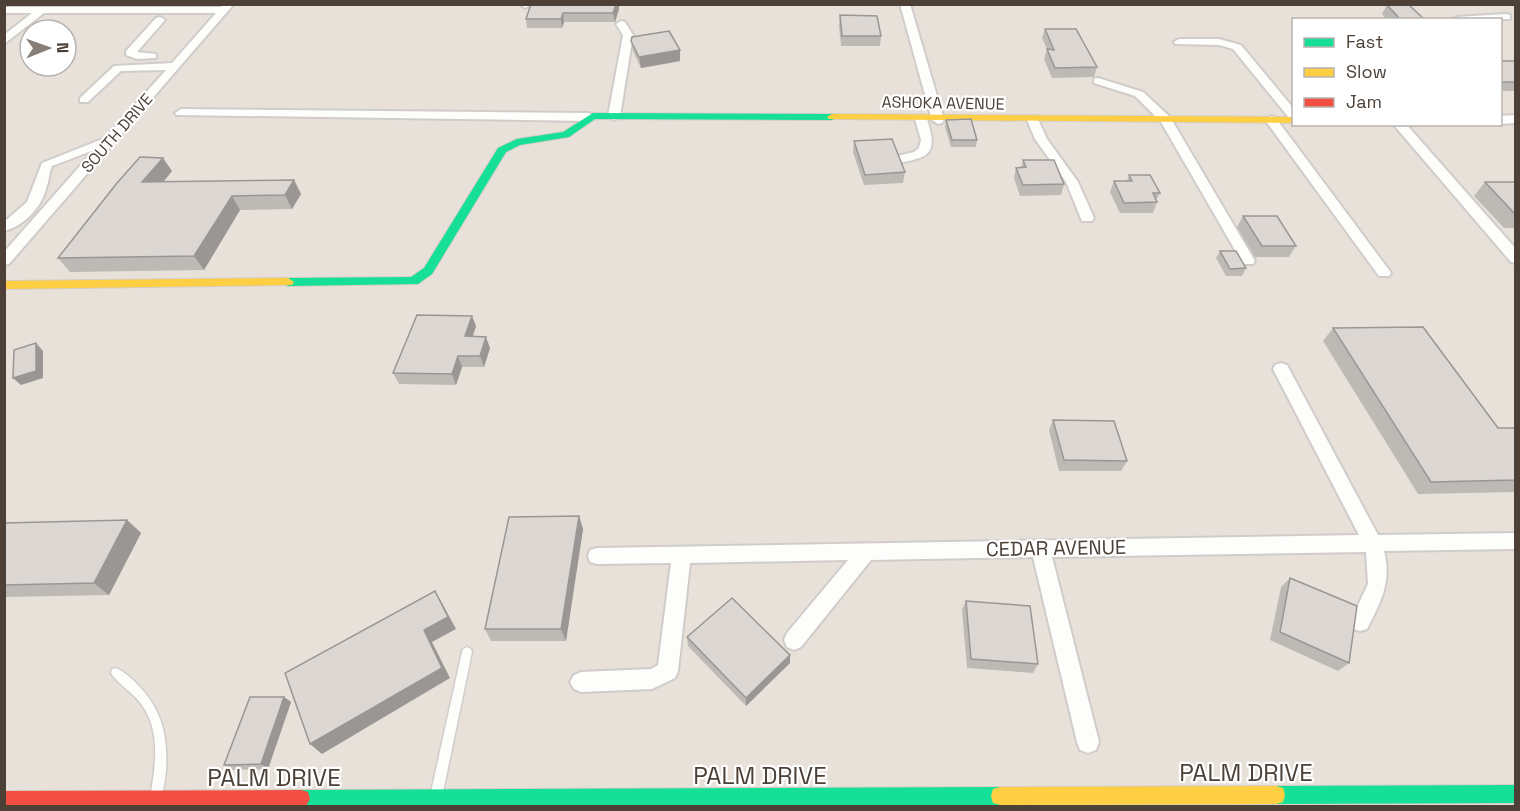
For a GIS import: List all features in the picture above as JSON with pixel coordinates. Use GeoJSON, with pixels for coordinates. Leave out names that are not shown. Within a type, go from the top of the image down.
{"type":"FeatureCollection","features":[{"type":"Feature","properties":{"kind":"street"},"geometry":{"type":"LineString","coordinates":[[905,4],[938,120]]}},
{"type":"Feature","properties":{"kind":"street"},"geometry":{"type":"LineString","coordinates":[[1491,4],[1515,25]]}},
{"type":"Feature","properties":{"kind":"street"},"geometry":{"type":"LineString","coordinates":[[4,10],[226,7]]}},
{"type":"Feature","properties":{"kind":"street","name":"SOUTH DRIVE"},"geometry":{"type":"LineString","coordinates":[[4,261],[226,7]]}},
{"type":"Feature","properties":{"kind":"street"},"geometry":{"type":"LineString","coordinates":[[4,24],[22,10]]}},
{"type":"Feature","properties":{"kind":"street"},"geometry":{"type":"LineString","coordinates":[[4,41],[42,10]]}},
{"type":"Feature","properties":{"kind":"street"},"geometry":{"type":"LineString","coordinates":[[1482,18],[1506,16]]}},
{"type":"Feature","properties":{"kind":"street"},"geometry":{"type":"LineString","coordinates":[[160,20],[130,53],[137,56],[179,61]]}},
{"type":"Feature","properties":{"kind":"street"},"geometry":{"type":"LineString","coordinates":[[614,116],[628,35],[621,24]]}},
{"type":"Feature","properties":{"kind":"street"},"geometry":{"type":"LineString","coordinates":[[1179,42],[1219,42],[1237,47],[1292,118]]}},
{"type":"Feature","properties":{"kind":"street"},"geometry":{"type":"LineString","coordinates":[[84,100],[118,68],[179,61]]}},
{"type":"Feature","properties":{"kind":"street"},"geometry":{"type":"LineString","coordinates":[[1098,81],[1139,94],[1166,120],[1248,261]]}},
{"type":"Feature","properties":{"kind":"street"},"geometry":{"type":"LineString","coordinates":[[181,113],[591,117]]}},
{"type":"Feature","properties":{"kind":"street"},"geometry":{"type":"LineString","coordinates":[[4,285],[414,280],[423,277],[428,271],[502,150],[518,141],[569,134],[591,117]]}},
{"type":"Feature","properties":{"kind":"street","name":"ASHOKA AVENUE"},"geometry":{"type":"LineString","coordinates":[[591,117],[938,120],[1292,119]]}},
{"type":"Feature","properties":{"kind":"street"},"geometry":{"type":"LineString","coordinates":[[901,159],[918,155],[925,150],[927,140],[921,119]]}},
{"type":"Feature","properties":{"kind":"street"},"geometry":{"type":"LineString","coordinates":[[1034,120],[1041,139],[1072,182],[1087,218]]}},
{"type":"Feature","properties":{"kind":"street"},"geometry":{"type":"LineString","coordinates":[[1271,120],[1384,273]]}},
{"type":"Feature","properties":{"kind":"street"},"geometry":{"type":"LineString","coordinates":[[1401,126],[1515,258]]}},
{"type":"Feature","properties":{"kind":"street"},"geometry":{"type":"LineString","coordinates":[[4,227],[21,217],[31,206],[37,197],[44,169],[48,163],[110,140]]}},
{"type":"Feature","properties":{"kind":"street"},"geometry":{"type":"LineString","coordinates":[[1281,369],[1373,543],[1379,567],[1379,584],[1360,621]]}},
{"type":"Feature","properties":{"kind":"street","name":"CEDAR AVENUE"},"geometry":{"type":"LineString","coordinates":[[597,556],[1515,541]]}},
{"type":"Feature","properties":{"kind":"street"},"geometry":{"type":"LineString","coordinates":[[1040,548],[1088,742]]}},
{"type":"Feature","properties":{"kind":"street"},"geometry":{"type":"LineString","coordinates":[[794,640],[867,551]]}},
{"type":"Feature","properties":{"kind":"street"},"geometry":{"type":"LineString","coordinates":[[581,682],[652,680],[668,671],[681,555]]}},
{"type":"Feature","properties":{"kind":"street","name":"PALM DRIVE"},"geometry":{"type":"LineString","coordinates":[[4,800],[156,799],[173,803],[320,803],[436,798],[1515,794]]}},
{"type":"Feature","properties":{"kind":"lane"},"geometry":{"type":"LineString","coordinates":[[436,798],[468,652]]}},
{"type":"Feature","properties":{"kind":"lane"},"geometry":{"type":"LineString","coordinates":[[116,673],[147,700],[155,713],[162,749],[156,799]]}},
{"type":"Feature","properties":{"kind":"shaded area"},"geometry":{"type":"Polygon","coordinates":[[[5,5],[1515,5],[1515,806],[5,806],[5,5]]]}},
{"type":"Feature","properties":{"kind":"building"},"geometry":{"type":"Polygon","coordinates":[[[531,4],[616,4],[613,13],[563,13],[561,19],[526,19],[531,4]]]}},
{"type":"Feature","properties":{"kind":"building"},"geometry":{"type":"Polygon","coordinates":[[[1387,5],[1409,5],[1423,18],[1399,18],[1387,5]]]}},
{"type":"Feature","properties":{"kind":"building"},"geometry":{"type":"Polygon","coordinates":[[[840,15],[877,16],[881,36],[842,36],[840,15]]]}},
{"type":"Feature","properties":{"kind":"building"},"geometry":{"type":"Polygon","coordinates":[[[1045,29],[1076,29],[1097,67],[1055,68],[1047,49],[1054,50],[1045,29]]]}},
{"type":"Feature","properties":{"kind":"building"},"geometry":{"type":"Polygon","coordinates":[[[669,31],[680,50],[639,57],[631,41],[632,37],[669,31]]]}},
{"type":"Feature","properties":{"kind":"building"},"geometry":{"type":"Polygon","coordinates":[[[1502,61],[1515,61],[1515,82],[1502,82],[1502,61]]]}},
{"type":"Feature","properties":{"kind":"building"},"geometry":{"type":"Polygon","coordinates":[[[971,119],[977,140],[952,140],[946,120],[971,119]]]}},
{"type":"Feature","properties":{"kind":"building"},"geometry":{"type":"Polygon","coordinates":[[[892,139],[905,172],[865,175],[854,141],[892,139]]]}},
{"type":"Feature","properties":{"kind":"building"},"geometry":{"type":"Polygon","coordinates":[[[140,157],[163,158],[142,182],[294,180],[285,195],[232,196],[194,256],[58,258],[140,157]]]}},
{"type":"Feature","properties":{"kind":"building"},"geometry":{"type":"Polygon","coordinates":[[[1023,160],[1054,160],[1064,184],[1023,185],[1016,168],[1026,167],[1023,160]]]}},
{"type":"Feature","properties":{"kind":"building"},"geometry":{"type":"Polygon","coordinates":[[[1129,175],[1150,175],[1160,193],[1153,193],[1157,202],[1124,203],[1114,181],[1132,181],[1129,175]]]}},
{"type":"Feature","properties":{"kind":"building"},"geometry":{"type":"Polygon","coordinates":[[[1485,182],[1515,182],[1515,214],[1485,182]]]}},
{"type":"Feature","properties":{"kind":"building"},"geometry":{"type":"Polygon","coordinates":[[[1243,216],[1277,216],[1296,246],[1262,246],[1243,216]]]}},
{"type":"Feature","properties":{"kind":"building"},"geometry":{"type":"Polygon","coordinates":[[[1220,251],[1236,251],[1246,268],[1230,269],[1220,251]]]}},
{"type":"Feature","properties":{"kind":"building"},"geometry":{"type":"Polygon","coordinates":[[[417,315],[472,316],[465,336],[486,337],[480,356],[458,356],[452,374],[393,373],[417,315]]]}},
{"type":"Feature","properties":{"kind":"building"},"geometry":{"type":"Polygon","coordinates":[[[1423,327],[1498,428],[1515,428],[1515,480],[1431,482],[1333,328],[1423,327]]]}},
{"type":"Feature","properties":{"kind":"building"},"geometry":{"type":"Polygon","coordinates":[[[36,343],[36,371],[13,378],[14,350],[36,343]]]}},
{"type":"Feature","properties":{"kind":"building"},"geometry":{"type":"Polygon","coordinates":[[[1053,420],[1114,421],[1127,461],[1064,460],[1053,420]]]}},
{"type":"Feature","properties":{"kind":"building"},"geometry":{"type":"Polygon","coordinates":[[[579,516],[561,629],[485,629],[509,517],[579,516]]]}},
{"type":"Feature","properties":{"kind":"building"},"geometry":{"type":"Polygon","coordinates":[[[127,520],[94,583],[4,585],[4,523],[127,520]]]}},
{"type":"Feature","properties":{"kind":"building"},"geometry":{"type":"Polygon","coordinates":[[[1290,578],[1357,606],[1349,663],[1280,632],[1290,578]]]}},
{"type":"Feature","properties":{"kind":"building"},"geometry":{"type":"Polygon","coordinates":[[[435,591],[448,617],[424,630],[442,668],[310,744],[285,673],[435,591]]]}},
{"type":"Feature","properties":{"kind":"building"},"geometry":{"type":"Polygon","coordinates":[[[732,598],[790,655],[746,698],[687,637],[732,598]]]}},
{"type":"Feature","properties":{"kind":"building"},"geometry":{"type":"Polygon","coordinates":[[[966,601],[1030,606],[1038,664],[971,659],[966,601]]]}},
{"type":"Feature","properties":{"kind":"building"},"geometry":{"type":"Polygon","coordinates":[[[250,697],[284,697],[261,764],[224,765],[250,697]]]}},
{"type":"Feature","properties":{"kind":"traffic: fast"},"geometry":{"type":"LineString","coordinates":[[288,282],[414,281],[428,271],[502,150],[517,142],[566,135],[593,116],[832,117]]}},
{"type":"Feature","properties":{"kind":"traffic: fast"},"geometry":{"type":"LineString","coordinates":[[1276,795],[1516,794]]}},
{"type":"Feature","properties":{"kind":"traffic: fast"},"geometry":{"type":"LineString","coordinates":[[301,799],[1000,796]]}},
{"type":"Feature","properties":{"kind":"traffic: slow"},"geometry":{"type":"LineString","coordinates":[[832,117],[1292,120]]}},
{"type":"Feature","properties":{"kind":"traffic: slow"},"geometry":{"type":"LineString","coordinates":[[4,285],[288,282]]}},
{"type":"Feature","properties":{"kind":"traffic: slow"},"geometry":{"type":"LineString","coordinates":[[1000,796],[1276,795]]}},
{"type":"Feature","properties":{"kind":"traffic: jam"},"geometry":{"type":"LineString","coordinates":[[4,800],[301,799]]}}]}
